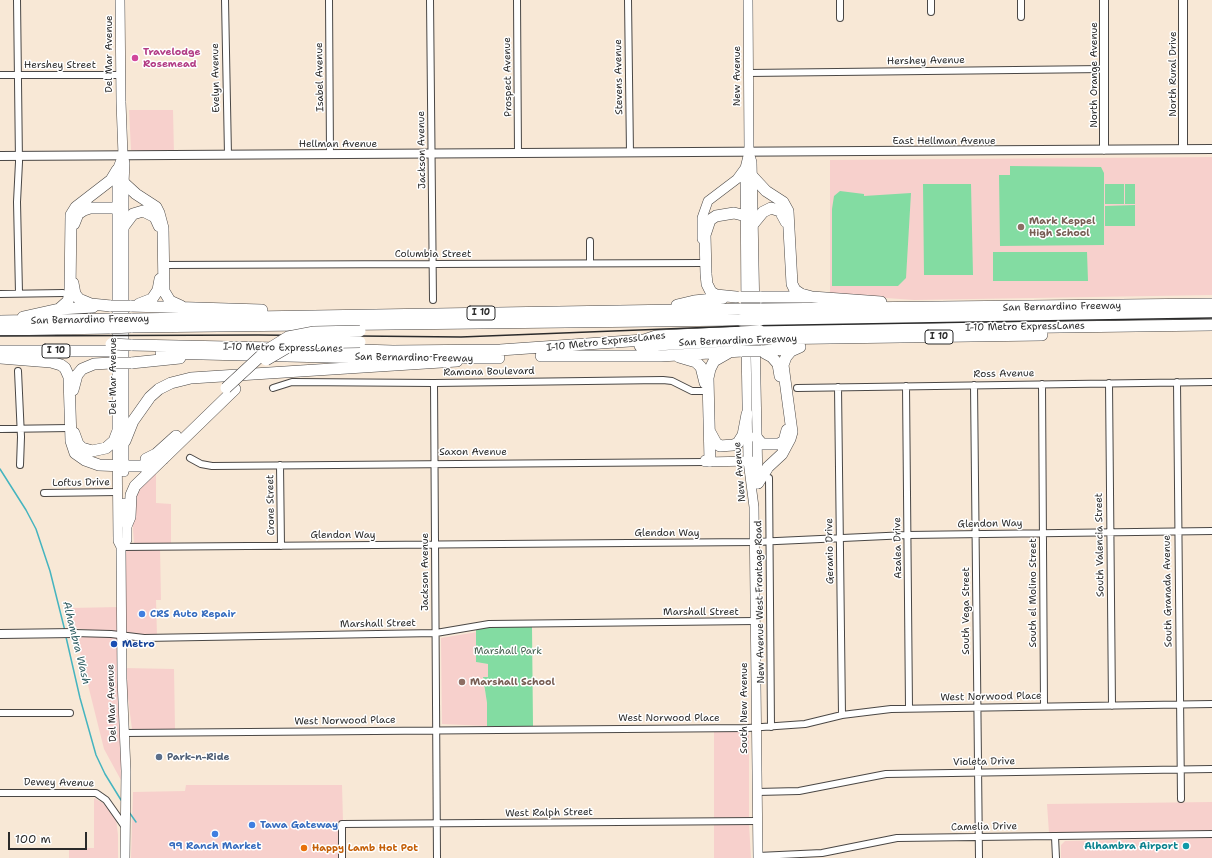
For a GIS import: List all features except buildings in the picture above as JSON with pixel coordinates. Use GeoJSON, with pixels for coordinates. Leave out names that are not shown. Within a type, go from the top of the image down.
{"type":"FeatureCollection","features":[{"type":"Feature","properties":{"kind":"highway"},"geometry":{"type":"LineString","coordinates":[[59,309],[69,300],[70,293],[71,215],[76,207],[111,180],[118,170]]}},
{"type":"Feature","properties":{"kind":"highway"},"geometry":{"type":"LineString","coordinates":[[753,177],[766,191],[783,202],[788,211],[792,284],[795,290],[801,294],[812,297]]}},
{"type":"Feature","properties":{"kind":"highway"},"geometry":{"type":"LineString","coordinates":[[124,183],[136,194],[156,207],[159,213],[163,228],[163,265],[166,295],[170,301],[184,306]]}},
{"type":"Feature","properties":{"kind":"highway"},"geometry":{"type":"LineString","coordinates":[[111,306],[84,302],[78,299],[75,294],[73,281],[73,229],[78,214],[84,210],[90,208],[118,208]]}},
{"type":"Feature","properties":{"kind":"highway"},"geometry":{"type":"LineString","coordinates":[[760,297],[777,294],[783,291],[786,286],[788,273],[787,229],[783,214],[776,209],[762,212],[750,219],[734,213],[716,216],[710,220],[705,235],[707,284],[710,292],[716,295],[738,297],[760,297],[812,297],[875,301],[907,308]]}},
{"type":"Feature","properties":{"kind":"highway"},"geometry":{"type":"LineString","coordinates":[[124,226],[133,214],[143,210],[156,217],[159,225],[160,282],[158,290],[152,299],[130,306]]}},
{"type":"Feature","properties":{"kind":"highway"},"geometry":{"type":"LineString","coordinates":[[694,301],[702,288],[702,263]]}},
{"type":"Feature","properties":{"kind":"highway"},"geometry":{"type":"LineString","coordinates":[[663,309],[694,301],[738,297]]}},
{"type":"Feature","properties":{"kind":"highway","name":"San Bernardino Freeway"},"geometry":{"type":"LineString","coordinates":[[6,321],[131,323],[299,316],[663,309],[760,314],[907,308],[1212,304]]}},
{"type":"Feature","properties":{"kind":"highway"},"geometry":{"type":"LineString","coordinates":[[6,321],[59,309],[111,306],[184,306],[282,311],[299,316]]}},
{"type":"Feature","properties":{"kind":"highway","name":"I-10 Metro ExpressLanes"},"geometry":{"type":"LineString","coordinates":[[760,314],[1212,313]]}},
{"type":"Feature","properties":{"kind":"highway","name":"I-10 Metro ExpressLanes"},"geometry":{"type":"LineString","coordinates":[[131,323],[674,322],[741,314]]}},
{"type":"Feature","properties":{"kind":"highway"},"geometry":{"type":"LineString","coordinates":[[122,464],[143,460],[156,454],[230,388],[278,351],[290,346],[360,337],[674,322]]}},
{"type":"Feature","properties":{"kind":"highway"},"geometry":{"type":"LineString","coordinates":[[0,330],[111,323]]}},
{"type":"Feature","properties":{"kind":"highway","name":"I-10 Metro ExpressLanes"},"geometry":{"type":"LineString","coordinates":[[760,335],[1212,325]]}},
{"type":"Feature","properties":{"kind":"highway","name":"San Bernardino Freeway"},"geometry":{"type":"LineString","coordinates":[[131,348],[201,354],[477,359],[541,356],[619,347],[739,344],[760,335],[828,339],[1212,331]]}},
{"type":"Feature","properties":{"kind":"highway"},"geometry":{"type":"LineString","coordinates":[[360,337],[512,344],[656,336]]}},
{"type":"Feature","properties":{"kind":"highway","name":"I-10 Metro ExpressLanes"},"geometry":{"type":"LineString","coordinates":[[0,344],[131,348],[393,351],[500,350],[636,341],[656,336],[739,344]]}},
{"type":"Feature","properties":{"kind":"highway"},"geometry":{"type":"LineString","coordinates":[[758,483],[768,466],[782,454],[792,432],[783,365],[786,357],[791,351],[800,347],[828,339]]}},
{"type":"Feature","properties":{"kind":"highway"},"geometry":{"type":"LineString","coordinates":[[671,356],[739,344],[761,351],[772,357],[778,364],[788,426],[787,435],[784,441],[779,444],[762,444],[756,437]]}},
{"type":"Feature","properties":{"kind":"highway"},"geometry":{"type":"LineString","coordinates":[[707,461],[710,432],[708,378],[710,369],[714,361],[739,344]]}},
{"type":"Feature","properties":{"kind":"highway","name":"I 10"},"geometry":{"type":"LineString","coordinates":[[0,351],[111,347]]}},
{"type":"Feature","properties":{"kind":"highway"},"geometry":{"type":"LineString","coordinates":[[761,351],[800,347]]}},
{"type":"Feature","properties":{"kind":"highway"},"geometry":{"type":"LineString","coordinates":[[201,354],[164,361],[111,363],[88,366],[77,375],[73,390],[74,434],[78,444],[82,448],[97,451],[111,444],[121,437],[150,397],[159,389],[171,383],[191,378],[394,366],[477,359]]}},
{"type":"Feature","properties":{"kind":"highway"},"geometry":{"type":"LineString","coordinates":[[541,356],[671,356],[686,358],[701,367],[705,381],[705,391]]}},
{"type":"Feature","properties":{"kind":"highway"},"geometry":{"type":"LineString","coordinates":[[0,358],[51,362],[61,365],[69,377],[72,447],[79,457],[100,465],[122,464],[144,466],[163,459]]}},
{"type":"Feature","properties":{"kind":"highway"},"geometry":{"type":"LineString","coordinates":[[127,524],[130,517],[130,495],[135,486],[163,459],[230,388]]}},
{"type":"Feature","properties":{"kind":"highway"},"geometry":{"type":"LineString","coordinates":[[710,432],[716,443],[720,446],[733,445],[738,442],[743,435],[747,414]]}},
{"type":"Feature","properties":{"kind":"main road","name":"Del Mar Avenue"},"geometry":{"type":"LineString","coordinates":[[120,0],[123,155],[125,163],[121,437]]}},
{"type":"Feature","properties":{"kind":"main road","name":"New Avenue"},"geometry":{"type":"LineString","coordinates":[[748,0],[749,152],[752,161],[753,177],[750,219],[747,414],[748,461],[754,507]]}},
{"type":"Feature","properties":{"kind":"main road","name":"New Avenue"},"geometry":{"type":"LineString","coordinates":[[749,152],[744,168],[750,219],[756,437],[758,461],[758,483],[754,507]]}},
{"type":"Feature","properties":{"kind":"main road","name":"Del Mar Avenue"},"geometry":{"type":"LineString","coordinates":[[121,547],[127,540],[127,524],[124,511],[121,437],[118,208],[118,170],[123,155]]}},
{"type":"Feature","properties":{"kind":"main road"},"geometry":{"type":"LineString","coordinates":[[702,263],[702,218],[706,207],[713,196],[737,179],[744,168]]}},
{"type":"Feature","properties":{"kind":"main road"},"geometry":{"type":"LineString","coordinates":[[705,391],[707,461]]}},
{"type":"Feature","properties":{"kind":"main road","name":"Saxon Avenue"},"geometry":{"type":"LineString","coordinates":[[707,461],[758,461]]}},
{"type":"Feature","properties":{"kind":"main road","name":"Del Mar Avenue"},"geometry":{"type":"LineString","coordinates":[[122,464],[118,492],[118,541],[121,547],[125,858]]}},
{"type":"Feature","properties":{"kind":"main road"},"geometry":{"type":"LineString","coordinates":[[754,507],[755,542]]}},
{"type":"Feature","properties":{"kind":"main road","name":"South New Avenue"},"geometry":{"type":"LineString","coordinates":[[755,542],[758,857]]}},
{"type":"Feature","properties":{"kind":"street"},"geometry":{"type":"LineString","coordinates":[[17,0],[17,202],[19,293]]}},
{"type":"Feature","properties":{"kind":"street","name":"Evelyn Avenue"},"geometry":{"type":"LineString","coordinates":[[225,0],[228,155]]}},
{"type":"Feature","properties":{"kind":"street","name":"Isabel Avenue"},"geometry":{"type":"LineString","coordinates":[[329,0],[330,154]]}},
{"type":"Feature","properties":{"kind":"street","name":"Jackson Avenue"},"geometry":{"type":"LineString","coordinates":[[430,0],[434,264],[433,300]]}},
{"type":"Feature","properties":{"kind":"street","name":"Prospect Avenue"},"geometry":{"type":"LineString","coordinates":[[517,0],[518,154]]}},
{"type":"Feature","properties":{"kind":"street","name":"Stevens Avenue"},"geometry":{"type":"LineString","coordinates":[[628,0],[630,153]]}},
{"type":"Feature","properties":{"kind":"street"},"geometry":{"type":"LineString","coordinates":[[840,0],[840,18]]}},
{"type":"Feature","properties":{"kind":"street"},"geometry":{"type":"LineString","coordinates":[[931,0],[931,12]]}},
{"type":"Feature","properties":{"kind":"street"},"geometry":{"type":"LineString","coordinates":[[1020,0],[1021,17]]}},
{"type":"Feature","properties":{"kind":"street","name":"North Orange Avenue"},"geometry":{"type":"LineString","coordinates":[[1104,0],[1104,150]]}},
{"type":"Feature","properties":{"kind":"street","name":"North Rural Drive"},"geometry":{"type":"LineString","coordinates":[[1183,0],[1180,79],[1183,149]]}},
{"type":"Feature","properties":{"kind":"street","name":"Hershey Avenue"},"geometry":{"type":"LineString","coordinates":[[748,73],[1104,69]]}},
{"type":"Feature","properties":{"kind":"street","name":"Hershey Street"},"geometry":{"type":"LineString","coordinates":[[0,75],[121,75]]}},
{"type":"Feature","properties":{"kind":"street","name":"East Hellman Avenue"},"geometry":{"type":"LineString","coordinates":[[675,152],[1212,149]]}},
{"type":"Feature","properties":{"kind":"street","name":"Hellman Avenue"},"geometry":{"type":"LineString","coordinates":[[0,156],[675,152]]}},
{"type":"Feature","properties":{"kind":"street"},"geometry":{"type":"LineString","coordinates":[[590,241],[590,263]]}},
{"type":"Feature","properties":{"kind":"street","name":"Columbia Street"},"geometry":{"type":"LineString","coordinates":[[163,265],[702,263]]}},
{"type":"Feature","properties":{"kind":"street"},"geometry":{"type":"LineString","coordinates":[[0,294],[63,293]]}},
{"type":"Feature","properties":{"kind":"street"},"geometry":{"type":"LineString","coordinates":[[18,371],[20,465]]}},
{"type":"Feature","properties":{"kind":"street","name":"Ramona Boulevard"},"geometry":{"type":"LineString","coordinates":[[273,388],[292,382],[434,383],[663,380],[672,381],[692,391],[705,391]]}},
{"type":"Feature","properties":{"kind":"street","name":"South Granada Avenue"},"geometry":{"type":"LineString","coordinates":[[1176,382],[1181,799]]}},
{"type":"Feature","properties":{"kind":"street","name":"Ross Avenue"},"geometry":{"type":"LineString","coordinates":[[797,388],[1212,382]]}},
{"type":"Feature","properties":{"kind":"street","name":"Jackson Avenue"},"geometry":{"type":"LineString","coordinates":[[434,383],[437,858]]}},
{"type":"Feature","properties":{"kind":"street","name":"South Valencia Street"},"geometry":{"type":"LineString","coordinates":[[1109,383],[1109,532],[1112,706]]}},
{"type":"Feature","properties":{"kind":"street","name":"South el Molino Street"},"geometry":{"type":"LineString","coordinates":[[1042,384],[1044,706]]}},
{"type":"Feature","properties":{"kind":"street","name":"South Vega Street"},"geometry":{"type":"LineString","coordinates":[[974,385],[978,858]]}},
{"type":"Feature","properties":{"kind":"street","name":"Azalea Drive"},"geometry":{"type":"LineString","coordinates":[[906,386],[909,708]]}},
{"type":"Feature","properties":{"kind":"street","name":"Geranio Drive"},"geometry":{"type":"LineString","coordinates":[[838,387],[842,715]]}},
{"type":"Feature","properties":{"kind":"street"},"geometry":{"type":"LineString","coordinates":[[0,429],[70,428]]}},
{"type":"Feature","properties":{"kind":"street","name":"Saxon Avenue"},"geometry":{"type":"LineString","coordinates":[[190,458],[201,464],[212,466],[707,461]]}},
{"type":"Feature","properties":{"kind":"street","name":"Crone Street"},"geometry":{"type":"LineString","coordinates":[[280,465],[281,546]]}},
{"type":"Feature","properties":{"kind":"street","name":"New Avenue West Frontage Road"},"geometry":{"type":"LineString","coordinates":[[769,478],[768,541],[771,727]]}},
{"type":"Feature","properties":{"kind":"street","name":"Loftus Drive"},"geometry":{"type":"LineString","coordinates":[[44,493],[118,492]]}},
{"type":"Feature","properties":{"kind":"street","name":"Glendon Way"},"geometry":{"type":"LineString","coordinates":[[121,547],[755,542],[908,535],[1212,531]]}},
{"type":"Feature","properties":{"kind":"street","name":"Marshall Street"},"geometry":{"type":"LineString","coordinates":[[0,634],[74,633],[122,635],[144,638],[436,633],[490,624],[755,621]]}},
{"type":"Feature","properties":{"kind":"street","name":"West Norwood Place"},"geometry":{"type":"LineString","coordinates":[[124,733],[771,727],[805,724],[842,715],[873,710],[909,708],[1212,704]]}},
{"type":"Feature","properties":{"kind":"street"},"geometry":{"type":"LineString","coordinates":[[0,713],[70,713]]}},
{"type":"Feature","properties":{"kind":"street","name":"Violeta Drive"},"geometry":{"type":"LineString","coordinates":[[757,792],[799,791],[886,774],[1212,768]]}},
{"type":"Feature","properties":{"kind":"street","name":"Dewey Avenue"},"geometry":{"type":"LineString","coordinates":[[0,793],[96,793],[106,800],[124,827]]}},
{"type":"Feature","properties":{"kind":"street","name":"West Ralph Street"},"geometry":{"type":"LineString","coordinates":[[342,858],[342,824],[757,821]]}},
{"type":"Feature","properties":{"kind":"street","name":"Camelia Drive"},"geometry":{"type":"LineString","coordinates":[[758,857],[822,853],[897,838],[1212,834]]}},
{"type":"Feature","properties":{"kind":"street"},"geometry":{"type":"LineString","coordinates":[[1055,836],[1056,858]]}},
{"type":"Feature","properties":{"kind":"shaded area"},"geometry":{"type":"Polygon","coordinates":[[[129,110],[173,110],[174,154],[131,150],[129,110]]]}},
{"type":"Feature","properties":{"kind":"shaded area","name":"Mark Keppel High School"},"geometry":{"type":"Polygon","coordinates":[[[1212,157],[1212,295],[914,300],[830,294],[830,160],[1212,157]]]}},
{"type":"Feature","properties":{"kind":"shaded area"},"geometry":{"type":"Polygon","coordinates":[[[156,471],[156,503],[171,504],[171,545],[134,543],[132,516],[137,490],[156,471]]]}},
{"type":"Feature","properties":{"kind":"shaded area"},"geometry":{"type":"Polygon","coordinates":[[[160,547],[161,600],[156,600],[157,636],[124,634],[123,548],[160,547]]]}},
{"type":"Feature","properties":{"kind":"shaded area"},"geometry":{"type":"Polygon","coordinates":[[[120,607],[121,634],[75,628],[70,608],[120,607]]]}},
{"type":"Feature","properties":{"kind":"shaded area","name":"Marshall School"},"geometry":{"type":"Polygon","coordinates":[[[477,632],[476,662],[488,664],[488,677],[483,677],[487,703],[487,726],[442,724],[441,638],[477,632]]]}},
{"type":"Feature","properties":{"kind":"shaded area"},"geometry":{"type":"Polygon","coordinates":[[[120,636],[122,782],[104,749],[76,637],[120,636]]]}},
{"type":"Feature","properties":{"kind":"shaded area"},"geometry":{"type":"Polygon","coordinates":[[[124,668],[174,669],[175,729],[132,729],[124,668]]]}},
{"type":"Feature","properties":{"kind":"shaded area"},"geometry":{"type":"Polygon","coordinates":[[[714,731],[749,731],[749,817],[714,818],[714,731]]]}},
{"type":"Feature","properties":{"kind":"shaded area"},"geometry":{"type":"Polygon","coordinates":[[[186,785],[342,785],[343,821],[338,824],[338,858],[131,858],[133,792],[185,791],[186,785]]]}},
{"type":"Feature","properties":{"kind":"shaded area"},"geometry":{"type":"Polygon","coordinates":[[[94,798],[103,803],[116,819],[118,858],[69,858],[69,848],[94,848],[94,798]]]}},
{"type":"Feature","properties":{"kind":"shaded area"},"geometry":{"type":"Polygon","coordinates":[[[1212,802],[1212,831],[1049,833],[1047,804],[1212,802]]]}},
{"type":"Feature","properties":{"kind":"shaded area"},"geometry":{"type":"Polygon","coordinates":[[[714,824],[749,824],[751,858],[714,858],[714,824]]]}},
{"type":"Feature","properties":{"kind":"shaded area"},"geometry":{"type":"Polygon","coordinates":[[[1212,838],[1212,858],[1061,858],[1061,845],[1065,841],[1212,838]]]}},
{"type":"Feature","properties":{"kind":"green space"},"geometry":{"type":"Polygon","coordinates":[[[1010,166],[1101,167],[1104,173],[1104,245],[1000,246],[999,175],[1010,175],[1010,166]]]}},
{"type":"Feature","properties":{"kind":"green space"},"geometry":{"type":"Polygon","coordinates":[[[923,184],[971,184],[973,275],[924,275],[923,184]]]}},
{"type":"Feature","properties":{"kind":"green space"},"geometry":{"type":"Polygon","coordinates":[[[1105,184],[1124,184],[1124,204],[1105,204],[1105,184]]]}},
{"type":"Feature","properties":{"kind":"green space"},"geometry":{"type":"Polygon","coordinates":[[[1125,184],[1135,184],[1135,204],[1125,204],[1125,184]]]}},
{"type":"Feature","properties":{"kind":"green space"},"geometry":{"type":"Polygon","coordinates":[[[840,191],[864,194],[864,196],[911,193],[906,278],[898,286],[832,286],[832,209],[834,196],[840,191]]]}},
{"type":"Feature","properties":{"kind":"green space"},"geometry":{"type":"Polygon","coordinates":[[[1135,205],[1135,226],[1105,226],[1105,206],[1135,205]]]}},
{"type":"Feature","properties":{"kind":"green space"},"geometry":{"type":"Polygon","coordinates":[[[993,252],[1087,252],[1088,281],[993,281],[993,252]]]}},
{"type":"Feature","properties":{"kind":"green space","name":"Marshall Park"},"geometry":{"type":"Polygon","coordinates":[[[488,626],[532,627],[533,726],[487,726],[487,703],[483,677],[488,677],[488,664],[476,662],[476,628],[488,626]]]}},
{"type":"Feature","properties":{"kind":"waterway","name":"Alhambra Wash"},"geometry":{"type":"LineString","coordinates":[[0,469],[26,510],[36,529],[50,571],[65,631]]}},
{"type":"Feature","properties":{"kind":"waterway","name":"Alhambra Wash"},"geometry":{"type":"LineString","coordinates":[[66,637],[80,698],[96,755],[105,774],[121,800]]}},
{"type":"Feature","properties":{"kind":"waterway","name":"Alhambra Wash"},"geometry":{"type":"LineString","coordinates":[[129,812],[136,822]]}},
{"type":"Feature","properties":{"kind":"railway"},"geometry":{"type":"LineString","coordinates":[[0,336],[258,335],[461,337],[741,326],[1212,318]]}},
{"type":"Feature","properties":{"kind":"place","name":"Travelodge Rosemead"},"geometry":{"type":"Point","coordinates":[135,58]}},
{"type":"Feature","properties":{"kind":"place","name":"Mark Keppel High School"},"geometry":{"type":"Point","coordinates":[1021,227]}},
{"type":"Feature","properties":{"kind":"place","name":"CRS Auto Repair"},"geometry":{"type":"Point","coordinates":[142,614]}},
{"type":"Feature","properties":{"kind":"place","name":"Metro"},"geometry":{"type":"Point","coordinates":[114,644]}},
{"type":"Feature","properties":{"kind":"place","name":"Marshall School"},"geometry":{"type":"Point","coordinates":[462,682]}},
{"type":"Feature","properties":{"kind":"place","name":"Park-n-Ride"},"geometry":{"type":"Point","coordinates":[159,757]}},
{"type":"Feature","properties":{"kind":"place","name":"Tawa Gateway"},"geometry":{"type":"Point","coordinates":[252,825]}},
{"type":"Feature","properties":{"kind":"place","name":"99 Ranch Market"},"geometry":{"type":"Point","coordinates":[215,834]}},
{"type":"Feature","properties":{"kind":"place","name":"Alhambra Airport"},"geometry":{"type":"Point","coordinates":[1186,846]}},
{"type":"Feature","properties":{"kind":"place","name":"Happy Lamb Hot Pot"},"geometry":{"type":"Point","coordinates":[304,848]}}]}
